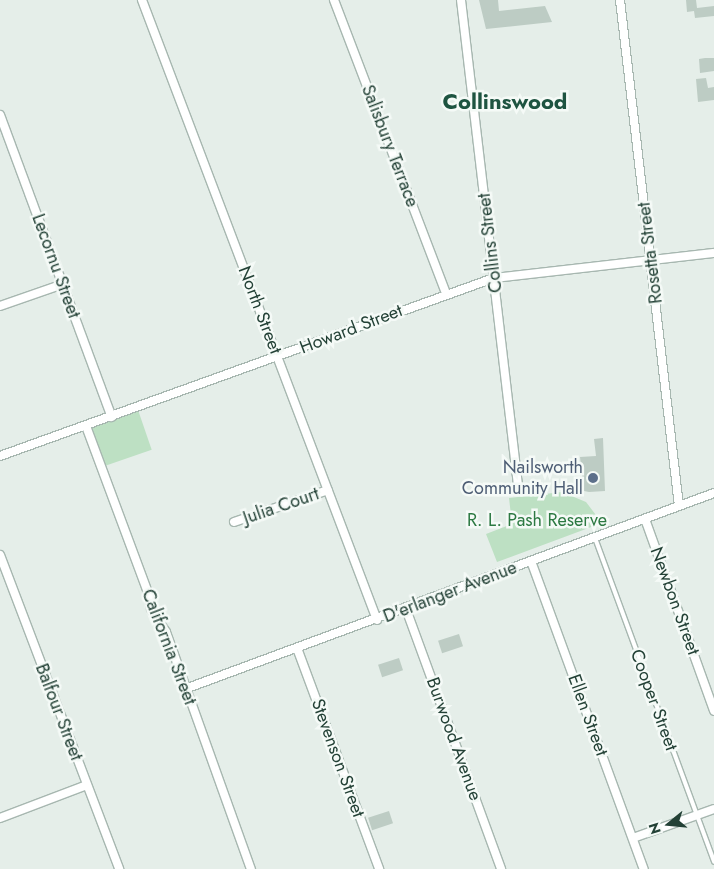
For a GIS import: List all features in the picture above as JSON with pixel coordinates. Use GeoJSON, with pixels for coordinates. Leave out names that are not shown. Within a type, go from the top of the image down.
{"type":"FeatureCollection","features":[{"type":"Feature","properties":{"kind":"street","name":"North Street"},"geometry":{"type":"LineString","coordinates":[[142,0],[376,620]]}},
{"type":"Feature","properties":{"kind":"street","name":"Salisbury Terrace"},"geometry":{"type":"LineString","coordinates":[[334,0],[446,292]]}},
{"type":"Feature","properties":{"kind":"street","name":"Collins Street"},"geometry":{"type":"LineString","coordinates":[[461,0],[518,485]]}},
{"type":"Feature","properties":{"kind":"street","name":"Rosetta Street"},"geometry":{"type":"LineString","coordinates":[[620,0],[679,506]]}},
{"type":"Feature","properties":{"kind":"street","name":"Lecornu Street"},"geometry":{"type":"LineString","coordinates":[[0,115],[112,417]]}},
{"type":"Feature","properties":{"kind":"street","name":"Howard Street"},"geometry":{"type":"LineString","coordinates":[[0,456],[278,358],[446,292],[494,278],[714,253]]}},
{"type":"Feature","properties":{"kind":"street"},"geometry":{"type":"LineString","coordinates":[[0,306],[63,284]]}},
{"type":"Feature","properties":{"kind":"street","name":"California Street"},"geometry":{"type":"LineString","coordinates":[[86,426],[150,598],[150,609],[163,626],[251,869]]}},
{"type":"Feature","properties":{"kind":"street","name":"Julia Court"},"geometry":{"type":"LineString","coordinates":[[234,522],[328,490]]}},
{"type":"Feature","properties":{"kind":"street","name":"D'erlanger Avenue"},"geometry":{"type":"LineString","coordinates":[[185,689],[406,609],[714,493]]}},
{"type":"Feature","properties":{"kind":"street","name":"Newbon Street"},"geometry":{"type":"LineString","coordinates":[[645,519],[714,711]]}},
{"type":"Feature","properties":{"kind":"street","name":"Balfour Street"},"geometry":{"type":"LineString","coordinates":[[0,555],[119,869]]}},
{"type":"Feature","properties":{"kind":"street","name":"Ellen Street"},"geometry":{"type":"LineString","coordinates":[[531,561],[644,869]]}},
{"type":"Feature","properties":{"kind":"street","name":"Burwood Avenue"},"geometry":{"type":"LineString","coordinates":[[406,609],[501,869]]}},
{"type":"Feature","properties":{"kind":"street","name":"Stevenson Street"},"geometry":{"type":"LineString","coordinates":[[297,648],[379,869]]}},
{"type":"Feature","properties":{"kind":"street"},"geometry":{"type":"LineString","coordinates":[[0,818],[87,785]]}},
{"type":"Feature","properties":{"kind":"street"},"geometry":{"type":"LineString","coordinates":[[633,838],[714,809]]}},
{"type":"Feature","properties":{"kind":"lane","name":"Cooper Street"},"geometry":{"type":"LineString","coordinates":[[595,538],[714,862]]}},
{"type":"Feature","properties":{"kind":"green space"},"geometry":{"type":"Polygon","coordinates":[[[138,410],[152,450],[103,467],[89,427],[138,410]]]}},
{"type":"Feature","properties":{"kind":"green space","name":"R. L. Pash Reserve"},"geometry":{"type":"Polygon","coordinates":[[[562,492],[586,502],[602,523],[497,562],[486,534],[512,524],[509,498],[562,492]]]}},
{"type":"Feature","properties":{"kind":"building"},"geometry":{"type":"Polygon","coordinates":[[[479,0],[498,0],[499,11],[545,6],[552,22],[486,29],[479,0]]]}},
{"type":"Feature","properties":{"kind":"building"},"geometry":{"type":"Polygon","coordinates":[[[686,0],[696,0],[697,8],[714,6],[714,16],[695,18],[694,11],[687,12],[686,0]]]}},
{"type":"Feature","properties":{"kind":"building"},"geometry":{"type":"Polygon","coordinates":[[[714,58],[714,71],[700,73],[699,59],[714,58]]]}},
{"type":"Feature","properties":{"kind":"building"},"geometry":{"type":"Polygon","coordinates":[[[706,78],[708,88],[714,87],[714,100],[698,102],[696,79],[706,78]]]}},
{"type":"Feature","properties":{"kind":"building","name":"Nailsworth Community Hall"},"geometry":{"type":"Polygon","coordinates":[[[603,438],[605,491],[584,491],[580,457],[596,456],[594,439],[603,438]]]}},
{"type":"Feature","properties":{"kind":"building"},"geometry":{"type":"Polygon","coordinates":[[[459,634],[463,646],[442,653],[438,641],[459,634]]]}},
{"type":"Feature","properties":{"kind":"building"},"geometry":{"type":"Polygon","coordinates":[[[399,658],[403,670],[382,677],[378,665],[399,658]]]}},
{"type":"Feature","properties":{"kind":"building"},"geometry":{"type":"Polygon","coordinates":[[[389,811],[393,823],[372,830],[368,818],[389,811]]]}},
{"type":"Feature","properties":{"kind":"place","name":"Nailsworth Community Hall"},"geometry":{"type":"Point","coordinates":[593,478]}},
{"type":"Feature","properties":{"kind":"district","name":"Collinswood"},"geometry":{"type":"Point","coordinates":[505,102]}}]}
